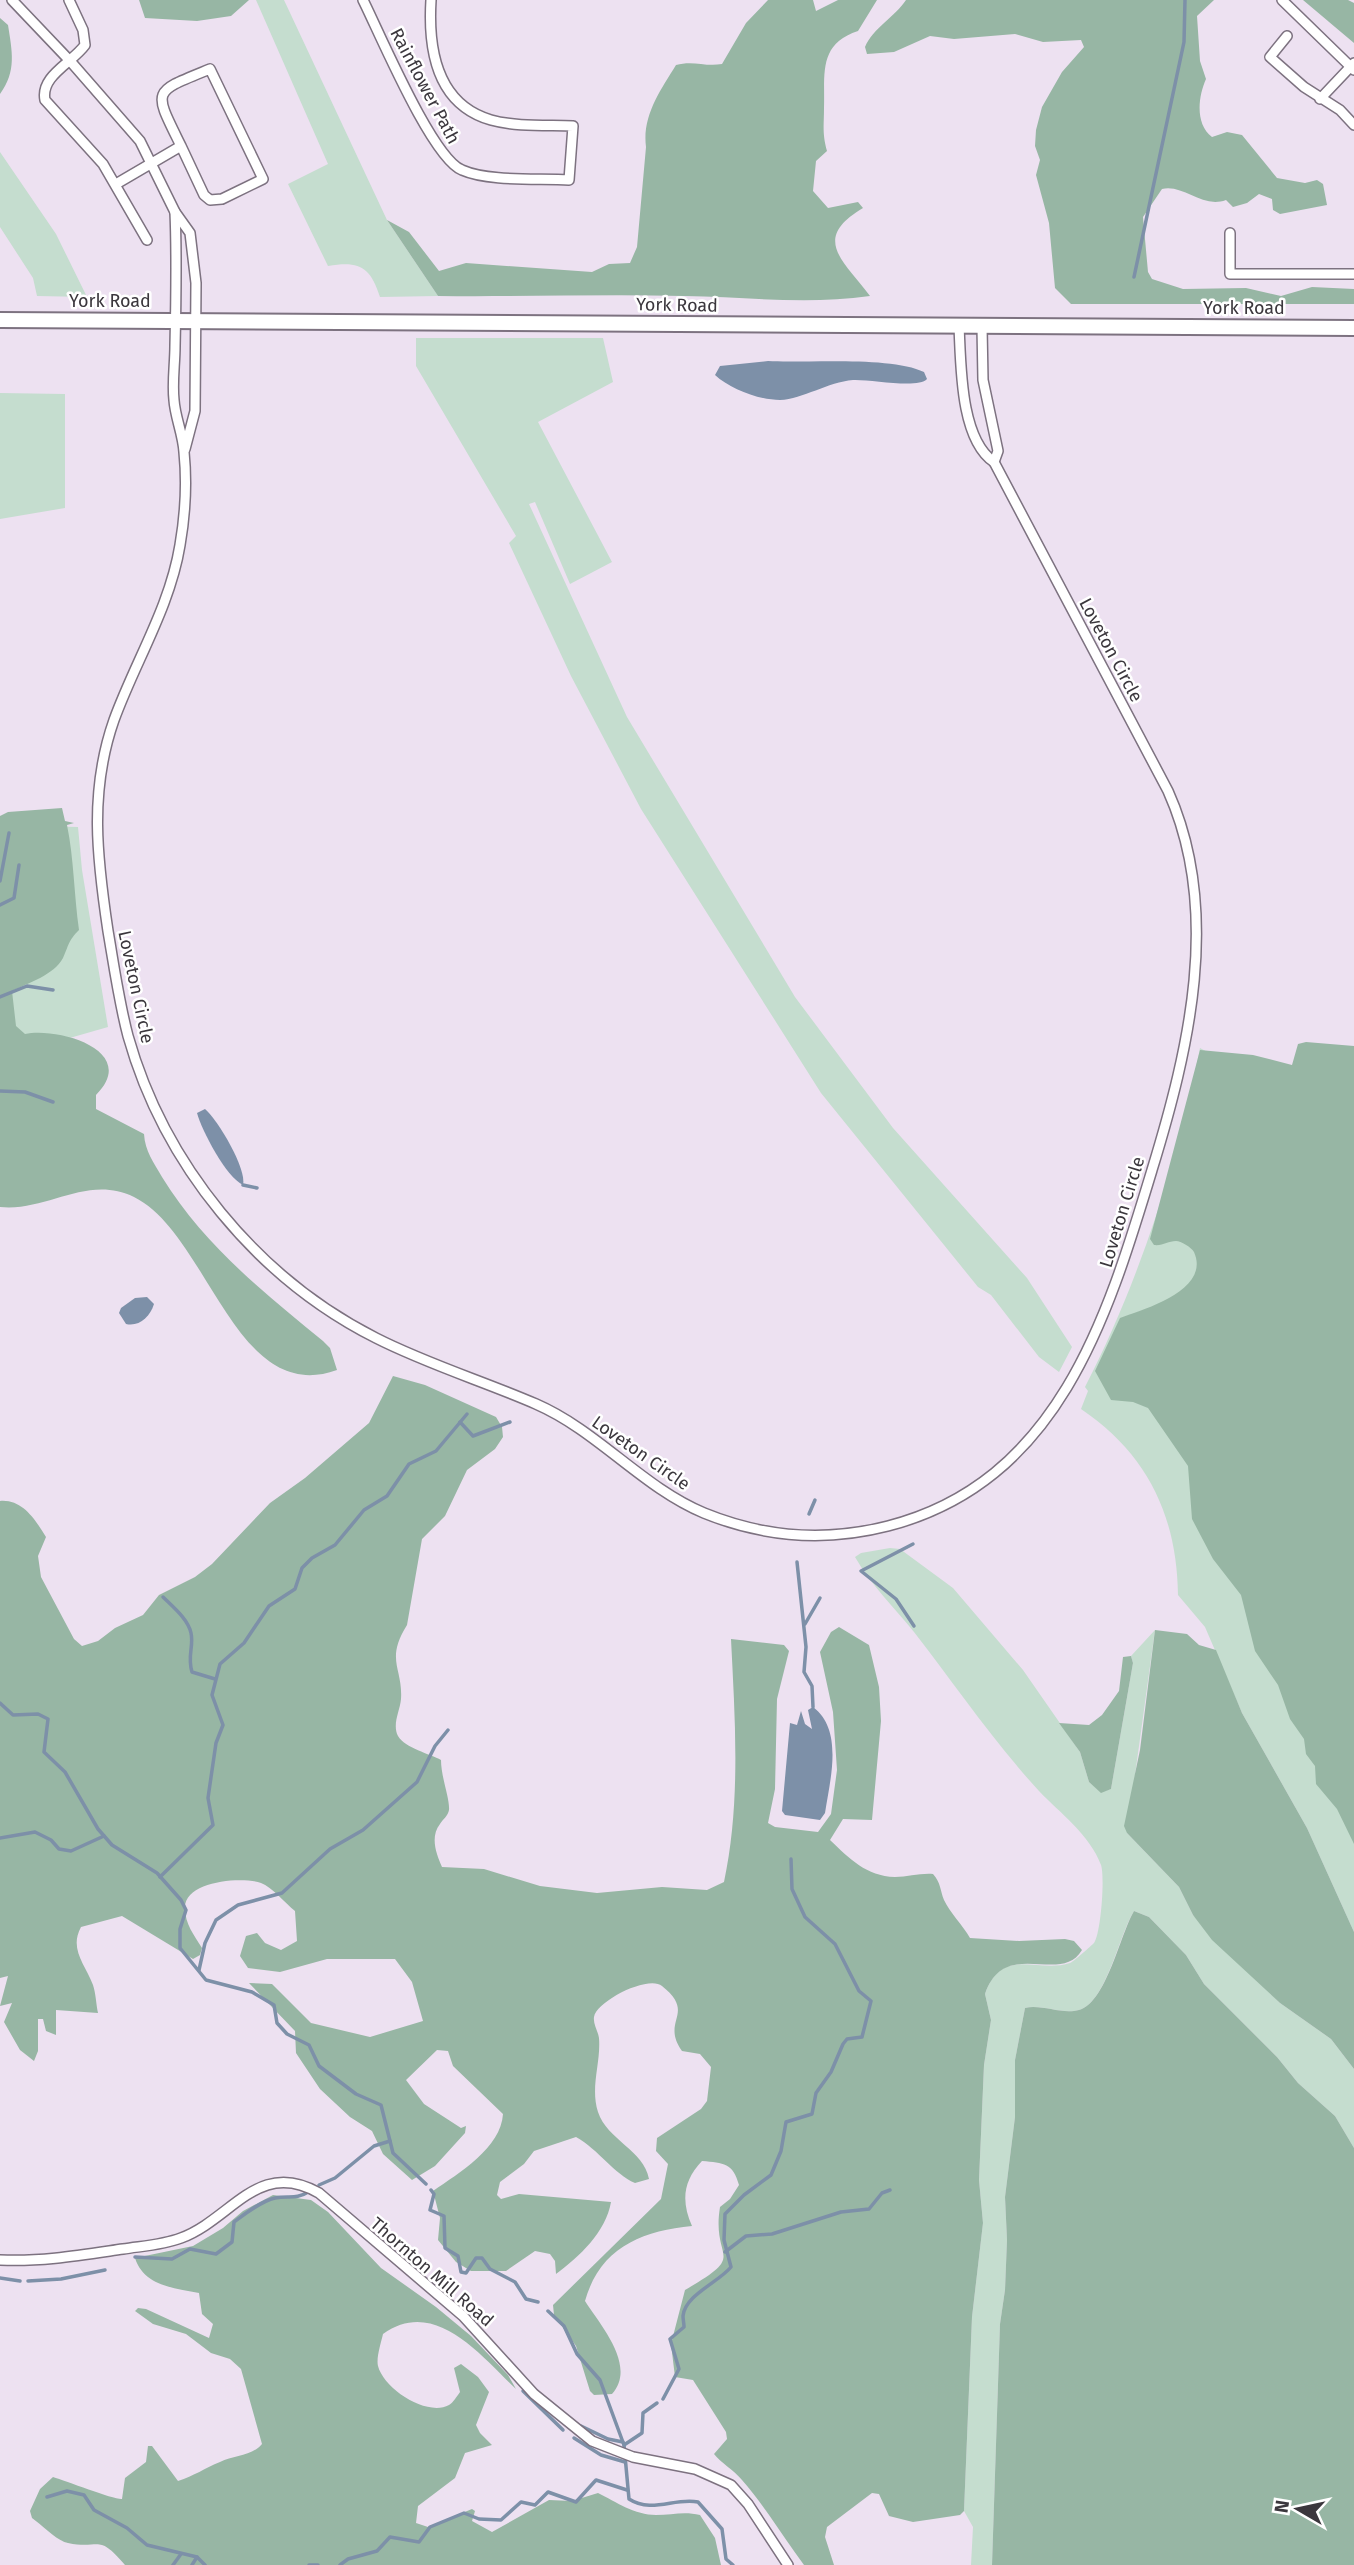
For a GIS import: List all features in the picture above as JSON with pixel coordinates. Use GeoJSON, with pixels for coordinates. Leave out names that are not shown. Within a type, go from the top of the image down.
{"type":"FeatureCollection","features":[{"type":"Feature","properties":{"kind":"main road","name":"York Road"},"geometry":{"type":"LineString","coordinates":[[0,320],[1354,328]]}},
{"type":"Feature","properties":{"kind":"street","name":"Loveton Circle"},"geometry":{"type":"LineString","coordinates":[[12,0],[124,120],[153,164],[175,212],[190,233],[195,261],[195,411],[184,451]]}},
{"type":"Feature","properties":{"kind":"street"},"geometry":{"type":"LineString","coordinates":[[69,0],[85,39],[85,46],[71,62],[49,79],[44,93],[45,100],[90,147],[116,184],[147,240]]}},
{"type":"Feature","properties":{"kind":"street","name":"Rainflower Path"},"geometry":{"type":"LineString","coordinates":[[363,0],[430,134],[451,164],[478,174],[569,180],[573,126],[494,121],[467,107],[443,82],[430,48],[431,0]]}},
{"type":"Feature","properties":{"kind":"street"},"geometry":{"type":"LineString","coordinates":[[1282,0],[1353,66],[1320,99]]}},
{"type":"Feature","properties":{"kind":"street"},"geometry":{"type":"LineString","coordinates":[[1287,36],[1270,57],[1320,99],[1340,110],[1354,125]]}},
{"type":"Feature","properties":{"kind":"street"},"geometry":{"type":"LineString","coordinates":[[210,69],[263,179],[222,200],[210,200],[204,194],[181,146],[161,106],[162,94],[168,86],[210,69]]}},
{"type":"Feature","properties":{"kind":"street"},"geometry":{"type":"LineString","coordinates":[[116,184],[181,146]]}},
{"type":"Feature","properties":{"kind":"street","name":"Loveton Circle"},"geometry":{"type":"LineString","coordinates":[[175,212],[174,400],[184,451],[183,526],[176,567],[162,608],[113,723],[101,767],[96,808],[100,874],[127,1032],[147,1088],[181,1156],[220,1211],[256,1251],[302,1291],[354,1326],[401,1350],[549,1410],[588,1435],[652,1483],[698,1510],[755,1529],[818,1536],[872,1530],[902,1522],[949,1503],[991,1476],[1046,1421],[1085,1356],[1118,1277],[1170,1110],[1184,1054],[1195,932],[1193,878],[1186,837],[1168,791],[994,462],[984,455],[969,417],[959,326]]}},
{"type":"Feature","properties":{"kind":"street"},"geometry":{"type":"LineString","coordinates":[[1230,233],[1230,274],[1354,274]]}},
{"type":"Feature","properties":{"kind":"street","name":"Loveton Circle"},"geometry":{"type":"LineString","coordinates":[[982,327],[983,380],[998,451],[994,462]]}},
{"type":"Feature","properties":{"kind":"street","name":"Thornton Mill Road"},"geometry":{"type":"LineString","coordinates":[[0,2260],[53,2260],[181,2238],[202,2227],[252,2191],[272,2182],[288,2180],[304,2184],[319,2193],[463,2316],[556,2414],[608,2449],[633,2457],[695,2469],[731,2485],[748,2504],[788,2565]]}},
{"type":"Feature","properties":{"kind":"green space"},"geometry":{"type":"Polygon","coordinates":[[[139,0],[249,0],[231,16],[197,21],[145,18],[139,0]]]}},
{"type":"Feature","properties":{"kind":"green space"},"geometry":{"type":"Polygon","coordinates":[[[256,0],[284,0],[387,220],[438,296],[380,297],[372,278],[362,268],[348,264],[328,266],[288,184],[328,164],[256,0]]]}},
{"type":"Feature","properties":{"kind":"green space"},"geometry":{"type":"Polygon","coordinates":[[[768,0],[813,0],[816,11],[838,0],[877,0],[858,31],[836,44],[826,62],[824,139],[827,151],[816,161],[813,191],[828,208],[858,202],[863,208],[847,219],[838,230],[835,240],[842,261],[870,296],[800,300],[653,295],[438,296],[387,220],[409,232],[439,271],[466,263],[592,272],[609,264],[630,263],[637,247],[645,136],[658,94],[676,65],[722,64],[746,23],[768,0]]]}},
{"type":"Feature","properties":{"kind":"green space"},"geometry":{"type":"Polygon","coordinates":[[[906,0],[1214,0],[1197,16],[1200,61],[1206,79],[1200,102],[1203,125],[1212,137],[1227,132],[1242,135],[1277,178],[1305,183],[1317,180],[1323,184],[1327,205],[1280,214],[1273,210],[1272,199],[1259,194],[1247,203],[1233,207],[1226,200],[1209,201],[1178,190],[1162,189],[1143,217],[1148,272],[1152,279],[1183,289],[1246,288],[1281,296],[1312,287],[1354,289],[1354,304],[1071,304],[1055,288],[1049,223],[1036,175],[1040,160],[1035,146],[1042,107],[1062,72],[1084,47],[1081,40],[1043,42],[1015,34],[954,39],[930,36],[894,52],[867,54],[865,47],[869,40],[906,0]]]}},
{"type":"Feature","properties":{"kind":"green space"},"geometry":{"type":"Polygon","coordinates":[[[1303,0],[1348,0],[1354,3],[1354,43],[1303,0]]]}},
{"type":"Feature","properties":{"kind":"green space"},"geometry":{"type":"Polygon","coordinates":[[[0,18],[8,25],[12,61],[9,77],[0,94],[0,18]]]}},
{"type":"Feature","properties":{"kind":"green space"},"geometry":{"type":"Polygon","coordinates":[[[0,152],[56,234],[87,297],[37,296],[33,278],[0,227],[0,152]]]}},
{"type":"Feature","properties":{"kind":"green space"},"geometry":{"type":"Polygon","coordinates":[[[416,338],[603,338],[613,382],[538,422],[612,562],[570,584],[535,502],[529,504],[627,717],[795,997],[893,1128],[1027,1278],[1072,1347],[1059,1372],[1039,1357],[991,1295],[978,1287],[821,1093],[641,809],[571,676],[509,543],[516,536],[416,366],[416,338]]]}},
{"type":"Feature","properties":{"kind":"green space"},"geometry":{"type":"Polygon","coordinates":[[[0,393],[65,394],[65,508],[0,519],[0,393]]]}},
{"type":"Feature","properties":{"kind":"green space"},"geometry":{"type":"Polygon","coordinates":[[[62,808],[65,821],[74,823],[67,825],[79,930],[59,964],[40,978],[12,991],[16,1026],[25,1034],[57,1034],[74,1039],[90,1045],[102,1055],[108,1066],[107,1079],[96,1095],[96,1109],[144,1134],[156,1167],[196,1224],[235,1266],[330,1348],[337,1370],[302,1375],[273,1364],[248,1341],[225,1311],[183,1245],[160,1217],[134,1197],[117,1191],[83,1191],[34,1204],[0,1207],[0,816],[8,812],[62,808]]]}},
{"type":"Feature","properties":{"kind":"green space"},"geometry":{"type":"Polygon","coordinates":[[[0,825],[78,827],[82,870],[108,1027],[0,1058],[0,825]]]}},
{"type":"Feature","properties":{"kind":"green space"},"geometry":{"type":"Polygon","coordinates":[[[1306,1042],[1354,1046],[1354,1844],[1337,1809],[1316,1784],[1315,1766],[1306,1754],[1304,1739],[1290,1719],[1278,1685],[1255,1651],[1241,1595],[1213,1559],[1192,1519],[1188,1466],[1148,1408],[1133,1402],[1111,1400],[1095,1371],[1120,1318],[1173,1296],[1193,1277],[1197,1265],[1194,1252],[1183,1243],[1176,1241],[1154,1245],[1150,1239],[1200,1050],[1253,1055],[1292,1065],[1298,1044],[1306,1042]]]}},
{"type":"Feature","properties":{"kind":"green space"},"geometry":{"type":"Polygon","coordinates":[[[1200,1048],[1354,1133],[1354,1932],[1307,1828],[1242,1713],[1205,1627],[1178,1595],[1172,1539],[1154,1490],[1141,1467],[1124,1446],[1081,1409],[1088,1391],[1085,1387],[1122,1307],[1154,1222],[1180,1135],[1200,1048]]]}},
{"type":"Feature","properties":{"kind":"green space"},"geometry":{"type":"Polygon","coordinates":[[[393,1376],[425,1385],[496,1417],[502,1427],[503,1437],[495,1449],[467,1470],[445,1516],[422,1539],[407,1625],[397,1647],[396,1664],[401,1699],[396,1731],[401,1740],[441,1760],[449,1810],[435,1834],[436,1851],[442,1867],[484,1869],[540,1886],[597,1893],[662,1887],[707,1890],[724,1882],[735,1791],[731,1639],[784,1645],[789,1651],[777,1699],[775,1789],[768,1823],[775,1827],[818,1832],[831,1814],[837,1770],[833,1712],[820,1652],[831,1632],[839,1627],[869,1645],[879,1687],[881,1721],[872,1820],[843,1819],[830,1840],[852,1860],[875,1873],[895,1877],[933,1874],[946,1904],[970,1938],[1019,1941],[1065,1939],[1074,1941],[1082,1950],[1073,1960],[1061,1964],[1019,1964],[1006,1968],[994,1977],[985,1994],[991,2020],[984,2065],[979,2180],[983,2223],[972,2317],[964,2511],[960,2515],[913,2522],[889,2516],[879,2494],[872,2493],[827,2527],[825,2537],[834,2565],[804,2565],[739,2476],[714,2454],[727,2439],[726,2432],[693,2380],[675,2377],[671,2344],[685,2290],[717,2269],[724,2255],[720,2238],[720,2207],[730,2199],[739,2185],[734,2172],[722,2164],[702,2161],[691,2176],[685,2200],[692,2226],[656,2232],[625,2246],[612,2255],[592,2283],[585,2301],[614,2346],[621,2371],[619,2383],[612,2394],[594,2395],[590,2391],[576,2346],[554,2315],[553,2305],[661,2199],[668,2164],[656,2151],[657,2138],[701,2109],[707,2101],[711,2067],[700,2054],[682,2051],[675,2032],[677,2004],[662,1986],[646,1984],[624,1991],[604,2004],[594,2017],[599,2038],[595,2084],[598,2112],[609,2130],[640,2160],[649,2179],[635,2183],[627,2179],[576,2137],[534,2151],[524,2164],[500,2182],[497,2195],[501,2199],[519,2194],[611,2202],[604,2224],[582,2252],[556,2274],[555,2261],[550,2254],[535,2251],[506,2271],[471,2271],[456,2262],[438,2240],[440,2218],[433,2191],[466,2168],[487,2149],[495,2138],[503,2114],[453,2066],[448,2051],[437,2050],[406,2080],[424,2104],[461,2128],[466,2126],[465,2133],[435,2166],[412,2180],[383,2154],[372,2131],[350,2117],[320,2089],[296,2053],[295,2031],[249,1983],[272,1984],[311,2023],[370,2037],[423,2021],[412,1982],[395,1959],[327,1959],[280,1972],[248,1968],[240,1956],[246,1936],[257,1933],[265,1943],[281,1950],[297,1941],[295,1911],[261,1883],[241,1880],[216,1883],[204,1886],[187,1899],[185,1908],[190,1929],[202,1948],[200,1955],[193,1959],[122,1916],[81,1927],[77,1949],[93,1985],[98,2013],[56,2010],[56,2035],[46,2031],[43,2019],[38,2019],[38,2051],[34,2061],[20,2050],[4,2022],[12,2003],[0,2006],[8,1976],[0,1978],[0,1501],[15,1503],[21,1507],[46,1537],[38,1556],[41,1577],[74,1639],[82,1646],[98,1641],[115,1628],[143,1615],[159,1595],[195,1577],[212,1564],[270,1503],[305,1478],[369,1423],[393,1376]]]}},
{"type":"Feature","properties":{"kind":"green space"},"geometry":{"type":"Polygon","coordinates":[[[900,1549],[953,1588],[1023,1670],[1080,1752],[1089,1782],[1101,1792],[1111,1789],[1133,1663],[1131,1656],[1155,1630],[1127,1833],[1179,1887],[1193,1915],[1280,2003],[1331,2039],[1354,2069],[1354,2148],[1335,2116],[1298,2083],[1277,2057],[1204,1984],[1186,1955],[1149,1917],[1134,1911],[1104,1982],[1088,2005],[1072,2011],[1025,2008],[1015,2060],[1015,2117],[1005,2197],[1007,2240],[1005,2290],[1000,2324],[992,2565],[971,2565],[973,2527],[964,2511],[972,2317],[983,2223],[979,2180],[984,2065],[991,2020],[985,1994],[992,1979],[1001,1970],[1021,1964],[1045,1966],[1070,1963],[1094,1943],[1100,1917],[1102,1871],[1090,1844],[1006,1753],[855,1557],[861,1553],[900,1549]]]}},
{"type":"Feature","properties":{"kind":"green space"},"geometry":{"type":"Polygon","coordinates":[[[1155,1630],[1187,1634],[1199,1645],[1216,1650],[1242,1713],[1307,1828],[1354,1932],[1354,2069],[1331,2039],[1280,2003],[1212,1940],[1193,1915],[1179,1887],[1127,1833],[1124,1826],[1140,1750],[1155,1630]]]}},
{"type":"Feature","properties":{"kind":"green space"},"geometry":{"type":"Polygon","coordinates":[[[1131,1656],[1133,1663],[1111,1789],[1101,1793],[1089,1782],[1080,1752],[1059,1723],[1089,1725],[1102,1715],[1119,1691],[1123,1657],[1131,1656]]]}},
{"type":"Feature","properties":{"kind":"green space"},"geometry":{"type":"Polygon","coordinates":[[[1134,1911],[1149,1917],[1186,1955],[1204,1984],[1277,2057],[1298,2083],[1335,2116],[1354,2148],[1354,2565],[992,2565],[1000,2324],[1005,2290],[1007,2240],[1005,2197],[1015,2117],[1015,2060],[1025,2008],[1072,2011],[1089,2005],[1105,1982],[1134,1911]]]}},
{"type":"Feature","properties":{"kind":"green space"},"geometry":{"type":"Polygon","coordinates":[[[273,2195],[311,2200],[328,2212],[381,2268],[471,2336],[508,2375],[516,2389],[472,2347],[438,2326],[421,2322],[402,2324],[383,2334],[378,2366],[389,2383],[407,2399],[429,2407],[440,2408],[450,2404],[460,2392],[454,2368],[461,2364],[478,2377],[489,2392],[476,2425],[492,2445],[465,2453],[455,2478],[418,2506],[416,2523],[428,2527],[472,2509],[475,2511],[472,2521],[492,2532],[549,2500],[572,2501],[598,2493],[641,2513],[700,2515],[715,2538],[721,2565],[125,2565],[103,2545],[64,2542],[32,2518],[30,2511],[40,2489],[53,2477],[122,2499],[125,2478],[146,2462],[148,2446],[152,2446],[178,2481],[253,2451],[262,2444],[241,2369],[230,2359],[211,2353],[186,2334],[153,2324],[135,2311],[138,2308],[146,2309],[209,2338],[213,2324],[202,2314],[199,2293],[170,2287],[153,2280],[145,2275],[135,2258],[193,2246],[223,2228],[243,2211],[273,2195]]]}},
{"type":"Feature","properties":{"kind":"water"},"geometry":{"type":"Polygon","coordinates":[[[768,361],[892,364],[924,372],[927,379],[914,383],[853,380],[780,400],[745,393],[715,375],[720,366],[768,361]]]}},
{"type":"Feature","properties":{"kind":"water"},"geometry":{"type":"Polygon","coordinates":[[[205,1109],[230,1145],[241,1168],[243,1185],[229,1173],[209,1142],[197,1113],[205,1109]]]}},
{"type":"Feature","properties":{"kind":"water"},"geometry":{"type":"Polygon","coordinates":[[[147,1297],[154,1304],[147,1317],[135,1324],[126,1324],[119,1313],[121,1308],[135,1298],[147,1297]]]}},
{"type":"Feature","properties":{"kind":"water"},"geometry":{"type":"Polygon","coordinates":[[[813,1707],[823,1717],[829,1729],[833,1756],[825,1813],[820,1820],[785,1815],[782,1811],[790,1723],[797,1725],[801,1711],[805,1724],[812,1729],[808,1710],[813,1707]]]}},
{"type":"Feature","properties":{"kind":"waterway"},"geometry":{"type":"LineString","coordinates":[[1134,277],[1184,42],[1185,0]]}},
{"type":"Feature","properties":{"kind":"waterway"},"geometry":{"type":"LineString","coordinates":[[0,881],[9,833]]}},
{"type":"Feature","properties":{"kind":"waterway"},"geometry":{"type":"LineString","coordinates":[[0,905],[14,898],[19,865]]}},
{"type":"Feature","properties":{"kind":"waterway"},"geometry":{"type":"LineString","coordinates":[[0,997],[27,986],[53,990]]}},
{"type":"Feature","properties":{"kind":"waterway"},"geometry":{"type":"LineString","coordinates":[[0,1091],[25,1092],[53,1102]]}},
{"type":"Feature","properties":{"kind":"waterway"},"geometry":{"type":"LineString","coordinates":[[243,1185],[257,1188]]}},
{"type":"Feature","properties":{"kind":"waterway"},"geometry":{"type":"LineString","coordinates":[[160,1877],[213,1825],[208,1798],[216,1743],[223,1725],[212,1695],[220,1664],[244,1643],[269,1606],[295,1589],[302,1568],[312,1558],[335,1545],[364,1510],[387,1496],[409,1464],[436,1451],[467,1414]]}},
{"type":"Feature","properties":{"kind":"waterway"},"geometry":{"type":"LineString","coordinates":[[460,1422],[473,1436],[510,1422]]}},
{"type":"Feature","properties":{"kind":"waterway"},"geometry":{"type":"LineString","coordinates":[[809,1514],[815,1500]]}},
{"type":"Feature","properties":{"kind":"waterway"},"geometry":{"type":"LineString","coordinates":[[913,1544],[861,1571],[896,1599],[914,1626]]}},
{"type":"Feature","properties":{"kind":"waterway"},"geometry":{"type":"LineString","coordinates":[[797,1562],[806,1647],[804,1672],[812,1686],[813,1707]]}},
{"type":"Feature","properties":{"kind":"waterway"},"geometry":{"type":"LineString","coordinates":[[163,1597],[180,1614],[189,1628],[192,1638],[192,1672],[215,1679]]}},
{"type":"Feature","properties":{"kind":"waterway"},"geometry":{"type":"LineString","coordinates":[[805,1624],[820,1598]]}},
{"type":"Feature","properties":{"kind":"waterway"},"geometry":{"type":"LineString","coordinates":[[0,1703],[13,1715],[38,1714],[48,1719],[44,1752],[65,1772],[98,1829],[112,1845],[157,1873],[181,1900],[186,1910],[180,1929],[180,1948],[206,1980],[252,1992],[274,2005],[277,2023],[287,2034],[309,2045],[319,2066],[356,2094],[381,2105],[393,2153],[426,2184]]}},
{"type":"Feature","properties":{"kind":"waterway"},"geometry":{"type":"LineString","coordinates":[[199,1970],[205,1943],[216,1920],[238,1905],[282,1893],[330,1849],[363,1830],[417,1782],[435,1746],[448,1730]]}},
{"type":"Feature","properties":{"kind":"waterway"},"geometry":{"type":"LineString","coordinates":[[0,1838],[35,1832],[51,1840],[59,1849],[71,1851],[104,1836]]}},
{"type":"Feature","properties":{"kind":"waterway"},"geometry":{"type":"LineString","coordinates":[[663,2399],[679,2369],[670,2339],[684,2327],[685,2308],[696,2295],[731,2267],[724,2240],[725,2214],[744,2195],[771,2175],[781,2151],[786,2122],[812,2114],[816,2093],[831,2072],[843,2044],[847,2039],[862,2037],[871,2001],[859,1991],[835,1944],[805,1917],[792,1889],[791,1859]]}},
{"type":"Feature","properties":{"kind":"waterway"},"geometry":{"type":"LineString","coordinates":[[319,2185],[335,2178],[374,2146],[390,2141]]}},
{"type":"Feature","properties":{"kind":"waterway"},"geometry":{"type":"LineString","coordinates":[[431,2190],[434,2194],[430,2210],[444,2216],[445,2248],[458,2256],[461,2272],[466,2273],[476,2258],[482,2258],[490,2269],[515,2282],[526,2299],[538,2302]]}},
{"type":"Feature","properties":{"kind":"waterway"},"geometry":{"type":"LineString","coordinates":[[725,2252],[746,2236],[772,2234],[841,2212],[869,2209],[882,2193],[890,2190]]}},
{"type":"Feature","properties":{"kind":"waterway"},"geometry":{"type":"LineString","coordinates":[[135,2257],[172,2259],[190,2249],[216,2254],[232,2242],[234,2222],[253,2208],[280,2197],[300,2196],[308,2192]]}},
{"type":"Feature","properties":{"kind":"waterway"},"geometry":{"type":"LineString","coordinates":[[28,2281],[61,2279],[105,2270]]}},
{"type":"Feature","properties":{"kind":"waterway"},"geometry":{"type":"LineString","coordinates":[[0,2278],[20,2281]]}},
{"type":"Feature","properties":{"kind":"waterway"},"geometry":{"type":"LineString","coordinates":[[548,2311],[564,2326],[577,2354],[600,2380],[624,2445],[629,2499],[646,2505],[698,2502],[722,2529],[726,2559],[733,2565]]}},
{"type":"Feature","properties":{"kind":"waterway"},"geometry":{"type":"LineString","coordinates":[[523,2391],[563,2430]]}},
{"type":"Feature","properties":{"kind":"waterway"},"geometry":{"type":"LineString","coordinates":[[624,2445],[642,2433],[643,2413],[657,2403]]}},
{"type":"Feature","properties":{"kind":"waterway"},"geometry":{"type":"LineString","coordinates":[[581,2426],[608,2439],[623,2442]]}},
{"type":"Feature","properties":{"kind":"waterway"},"geometry":{"type":"LineString","coordinates":[[574,2438],[601,2455],[625,2462]]}},
{"type":"Feature","properties":{"kind":"waterway"},"geometry":{"type":"LineString","coordinates":[[340,2565],[348,2559],[377,2551],[390,2537],[419,2542],[430,2527],[464,2513],[479,2519],[501,2520],[521,2502],[535,2505],[548,2492],[576,2502],[596,2480],[627,2490]]}},
{"type":"Feature","properties":{"kind":"waterway"},"geometry":{"type":"LineString","coordinates":[[47,2497],[67,2491],[84,2495],[94,2510],[127,2528],[147,2545],[197,2557],[205,2565]]}},
{"type":"Feature","properties":{"kind":"waterway"},"geometry":{"type":"LineString","coordinates":[[173,2565],[181,2554]]}},
{"type":"Feature","properties":{"kind":"waterway"},"geometry":{"type":"LineString","coordinates":[[192,2565],[197,2557]]}},
{"type":"Feature","properties":{"kind":"waterway"},"geometry":{"type":"LineString","coordinates":[[309,2565],[318,2565]]}}]}
